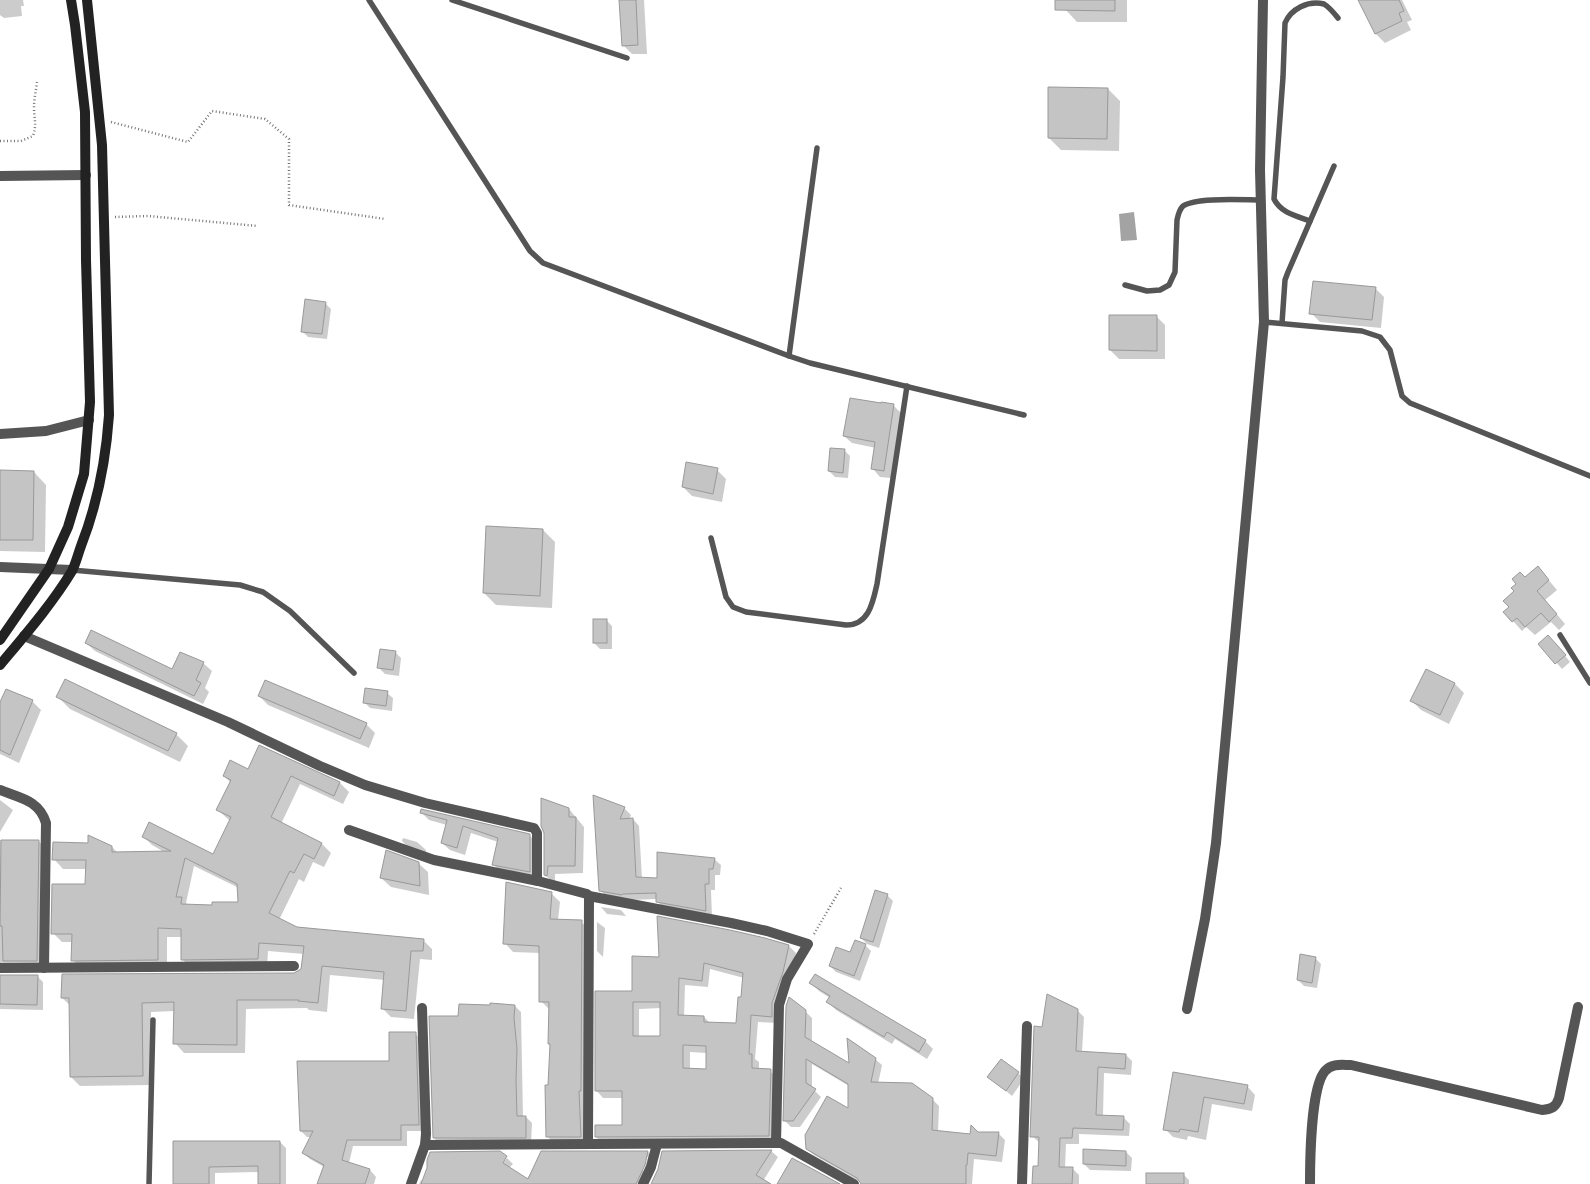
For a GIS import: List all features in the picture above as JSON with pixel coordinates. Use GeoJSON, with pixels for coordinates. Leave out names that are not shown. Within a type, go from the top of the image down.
{"type":"FeatureCollection","features":[{"type":"Feature","properties":{"kind":"main road"},"geometry":{"type":"LineString","coordinates":[[0,640],[49,569],[68,528],[84,474],[90,402],[86,260],[85,112],[75,25],[70,0]]}},
{"type":"Feature","properties":{"kind":"main road"},"geometry":{"type":"LineString","coordinates":[[0,665],[24,636],[72,570],[88,529],[104,463],[107,441],[109,416],[100,119],[87,0]]}},
{"type":"Feature","properties":{"kind":"street"},"geometry":{"type":"LineString","coordinates":[[1187,1009],[1205,920],[1216,843],[1264,322],[1261,200],[1263,0]]}},
{"type":"Feature","properties":{"kind":"street"},"geometry":{"type":"LineString","coordinates":[[0,176],[86,175]]}},
{"type":"Feature","properties":{"kind":"street"},"geometry":{"type":"LineString","coordinates":[[0,434],[46,431],[89,420]]}},
{"type":"Feature","properties":{"kind":"street"},"geometry":{"type":"LineString","coordinates":[[0,567],[72,570]]}},
{"type":"Feature","properties":{"kind":"street"},"geometry":{"type":"LineString","coordinates":[[24,636],[228,722],[320,766],[365,785],[425,803],[533,827],[537,833],[538,881]]}},
{"type":"Feature","properties":{"kind":"street"},"geometry":{"type":"LineString","coordinates":[[0,790],[27,800],[37,806],[43,814],[46,823],[44,968]]}},
{"type":"Feature","properties":{"kind":"street"},"geometry":{"type":"LineString","coordinates":[[350,830],[434,860],[538,881],[589,896],[767,931],[808,944],[787,979],[779,1005],[776,1143]]}},
{"type":"Feature","properties":{"kind":"street"},"geometry":{"type":"LineString","coordinates":[[588,1144],[589,896]]}},
{"type":"Feature","properties":{"kind":"street"},"geometry":{"type":"LineString","coordinates":[[0,968],[294,966]]}},
{"type":"Feature","properties":{"kind":"street"},"geometry":{"type":"LineString","coordinates":[[1310,1184],[1317,1085],[1326,1070],[1331,1066],[1351,1065],[1542,1110],[1550,1110],[1559,1098],[1578,1007]]}},
{"type":"Feature","properties":{"kind":"street"},"geometry":{"type":"LineString","coordinates":[[411,1184],[425,1145],[426,1115],[422,1008]]}},
{"type":"Feature","properties":{"kind":"street"},"geometry":{"type":"LineString","coordinates":[[1022,1184],[1027,1026]]}},
{"type":"Feature","properties":{"kind":"street"},"geometry":{"type":"LineString","coordinates":[[425,1145],[776,1143],[792,1148],[854,1184]]}},
{"type":"Feature","properties":{"kind":"street"},"geometry":{"type":"LineString","coordinates":[[643,1184],[651,1167],[656,1144]]}},
{"type":"Feature","properties":{"kind":"lane"},"geometry":{"type":"LineString","coordinates":[[368,0],[530,251],[543,263],[789,356],[1024,415]]}},
{"type":"Feature","properties":{"kind":"lane"},"geometry":{"type":"LineString","coordinates":[[452,0],[627,58]]}},
{"type":"Feature","properties":{"kind":"lane"},"geometry":{"type":"LineString","coordinates":[[1310,221],[1288,214],[1277,205],[1274,199],[1285,23],[1288,15],[1297,6],[1306,3],[1326,5],[1338,18]]}},
{"type":"Feature","properties":{"kind":"lane"},"geometry":{"type":"LineString","coordinates":[[789,356],[817,148]]}},
{"type":"Feature","properties":{"kind":"lane"},"geometry":{"type":"LineString","coordinates":[[1282,323],[1285,280],[1334,166]]}},
{"type":"Feature","properties":{"kind":"lane"},"geometry":{"type":"LineString","coordinates":[[1124,285],[1147,291],[1160,290],[1169,285],[1175,276],[1177,220],[1178,213],[1182,207],[1201,201],[1261,200]]}},
{"type":"Feature","properties":{"kind":"lane"},"geometry":{"type":"LineString","coordinates":[[1264,322],[1362,331],[1380,337],[1390,350],[1402,396],[1410,403],[1590,476]]}},
{"type":"Feature","properties":{"kind":"lane"},"geometry":{"type":"LineString","coordinates":[[711,538],[726,597],[733,607],[746,612],[852,625],[861,621],[870,609],[877,584],[908,386]]}},
{"type":"Feature","properties":{"kind":"lane"},"geometry":{"type":"LineString","coordinates":[[72,570],[240,585],[263,592],[290,610],[354,673]]}},
{"type":"Feature","properties":{"kind":"lane"},"geometry":{"type":"LineString","coordinates":[[1560,635],[1590,683]]}},
{"type":"Feature","properties":{"kind":"lane"},"geometry":{"type":"LineString","coordinates":[[149,1184],[154,1020]]}},
{"type":"Feature","properties":{"kind":"path"},"geometry":{"type":"LineString","coordinates":[[0,142],[21,141],[33,136],[36,125],[34,106],[37,82]]}},
{"type":"Feature","properties":{"kind":"path"},"geometry":{"type":"LineString","coordinates":[[100,119],[188,142],[212,111],[265,119],[289,139],[289,205],[385,219]]}},
{"type":"Feature","properties":{"kind":"path"},"geometry":{"type":"LineString","coordinates":[[104,217],[148,216],[258,226]]}},
{"type":"Feature","properties":{"kind":"path"},"geometry":{"type":"LineString","coordinates":[[808,944],[841,888]]}},
{"type":"Feature","properties":{"kind":"shaded area"},"geometry":{"type":"Polygon","coordinates":[[[1134,212],[1137,240],[1121,241],[1119,214],[1134,212]]]}},
{"type":"Feature","properties":{"kind":"building"},"geometry":{"type":"Polygon","coordinates":[[[619,0],[636,0],[638,45],[622,46],[619,0]]]}},
{"type":"Feature","properties":{"kind":"building"},"geometry":{"type":"Polygon","coordinates":[[[1055,0],[1115,0],[1115,11],[1055,10],[1055,0]]]}},
{"type":"Feature","properties":{"kind":"building"},"geometry":{"type":"Polygon","coordinates":[[[1358,0],[1399,0],[1404,11],[1399,13],[1402,21],[1375,34],[1358,0]]]}},
{"type":"Feature","properties":{"kind":"building"},"geometry":{"type":"Polygon","coordinates":[[[1048,87],[1108,88],[1107,139],[1048,138],[1048,87]]]}},
{"type":"Feature","properties":{"kind":"building"},"geometry":{"type":"Polygon","coordinates":[[[1313,281],[1376,287],[1372,320],[1309,314],[1313,281]]]}},
{"type":"Feature","properties":{"kind":"building"},"geometry":{"type":"Polygon","coordinates":[[[305,299],[326,302],[322,334],[301,332],[305,299]]]}},
{"type":"Feature","properties":{"kind":"building"},"geometry":{"type":"Polygon","coordinates":[[[1109,315],[1157,315],[1157,351],[1109,350],[1109,315]]]}},
{"type":"Feature","properties":{"kind":"building"},"geometry":{"type":"Polygon","coordinates":[[[850,398],[894,404],[884,471],[871,469],[875,442],[843,436],[850,398]]]}},
{"type":"Feature","properties":{"kind":"building"},"geometry":{"type":"Polygon","coordinates":[[[830,448],[845,449],[843,473],[828,471],[830,448]]]}},
{"type":"Feature","properties":{"kind":"building"},"geometry":{"type":"Polygon","coordinates":[[[686,462],[718,468],[713,494],[682,487],[686,462]]]}},
{"type":"Feature","properties":{"kind":"building"},"geometry":{"type":"Polygon","coordinates":[[[0,470],[34,471],[33,540],[0,540],[0,470]]]}},
{"type":"Feature","properties":{"kind":"building"},"geometry":{"type":"Polygon","coordinates":[[[486,526],[543,529],[540,596],[483,593],[486,526]]]}},
{"type":"Feature","properties":{"kind":"building"},"geometry":{"type":"Polygon","coordinates":[[[1538,566],[1549,580],[1537,591],[1557,614],[1549,622],[1541,613],[1525,627],[1517,618],[1512,622],[1503,612],[1509,607],[1503,601],[1514,591],[1511,588],[1516,584],[1512,579],[1520,572],[1525,577],[1538,566]]]}},
{"type":"Feature","properties":{"kind":"building"},"geometry":{"type":"Polygon","coordinates":[[[593,619],[607,619],[607,643],[593,643],[593,619]]]}},
{"type":"Feature","properties":{"kind":"building"},"geometry":{"type":"Polygon","coordinates":[[[91,630],[172,669],[180,652],[204,662],[196,680],[201,683],[194,696],[85,643],[91,630]]]}},
{"type":"Feature","properties":{"kind":"building"},"geometry":{"type":"Polygon","coordinates":[[[1548,635],[1566,655],[1555,664],[1538,644],[1548,635]]]}},
{"type":"Feature","properties":{"kind":"building"},"geometry":{"type":"Polygon","coordinates":[[[380,649],[396,651],[393,670],[377,668],[380,649]]]}},
{"type":"Feature","properties":{"kind":"building"},"geometry":{"type":"Polygon","coordinates":[[[1426,669],[1455,683],[1440,715],[1410,701],[1426,669]]]}},
{"type":"Feature","properties":{"kind":"building"},"geometry":{"type":"Polygon","coordinates":[[[65,679],[177,733],[168,751],[56,697],[65,679]]]}},
{"type":"Feature","properties":{"kind":"building"},"geometry":{"type":"Polygon","coordinates":[[[265,680],[367,723],[360,739],[258,696],[265,680]]]}},
{"type":"Feature","properties":{"kind":"building"},"geometry":{"type":"Polygon","coordinates":[[[365,688],[388,691],[386,706],[363,703],[365,688]]]}},
{"type":"Feature","properties":{"kind":"building"},"geometry":{"type":"Polygon","coordinates":[[[6,689],[33,700],[10,755],[0,750],[0,702],[6,689]]]}},
{"type":"Feature","properties":{"kind":"building"},"geometry":{"type":"Polygon","coordinates":[[[259,745],[340,782],[334,796],[291,776],[271,817],[322,843],[314,859],[304,854],[294,873],[290,871],[269,913],[297,927],[424,939],[423,951],[411,951],[406,1011],[381,1009],[384,972],[322,966],[318,1003],[299,1000],[237,1000],[237,1045],[173,1044],[174,1002],[142,1003],[143,1076],[70,1077],[69,998],[61,998],[62,974],[294,973],[301,969],[304,946],[259,943],[258,959],[181,960],[181,929],[158,928],[158,960],[71,961],[72,934],[51,934],[52,884],[85,884],[86,860],[52,860],[53,842],[88,843],[88,835],[112,846],[112,852],[171,851],[142,837],[149,822],[213,854],[231,817],[216,810],[231,780],[223,776],[230,760],[248,769],[259,745]],[[185,858],[176,897],[182,897],[181,904],[212,905],[212,902],[238,902],[237,884],[185,858]]]}},
{"type":"Feature","properties":{"kind":"building"},"geometry":{"type":"Polygon","coordinates":[[[593,795],[625,807],[620,819],[633,818],[636,877],[657,878],[657,852],[715,858],[713,869],[709,869],[709,884],[705,884],[706,911],[656,902],[656,893],[622,895],[599,891],[593,795]]]}},
{"type":"Feature","properties":{"kind":"building"},"geometry":{"type":"Polygon","coordinates":[[[541,798],[569,808],[569,817],[576,817],[575,866],[548,866],[547,876],[544,875],[544,833],[541,826],[541,798]]]}},
{"type":"Feature","properties":{"kind":"building"},"geometry":{"type":"Polygon","coordinates":[[[421,809],[530,834],[530,872],[492,865],[498,838],[463,826],[457,848],[441,843],[447,820],[420,813],[421,809]]]}},
{"type":"Feature","properties":{"kind":"building"},"geometry":{"type":"Polygon","coordinates":[[[1,840],[39,840],[37,961],[3,961],[2,926],[0,926],[1,840]]]}},
{"type":"Feature","properties":{"kind":"building"},"geometry":{"type":"Polygon","coordinates":[[[386,850],[419,862],[420,886],[380,878],[386,850]]]}},
{"type":"Feature","properties":{"kind":"building"},"geometry":{"type":"Polygon","coordinates":[[[506,882],[552,892],[550,919],[582,920],[581,1091],[579,1091],[581,1137],[546,1137],[545,1085],[548,1085],[550,1044],[548,1044],[549,1002],[539,1002],[539,946],[503,944],[506,882]]]}},
{"type":"Feature","properties":{"kind":"building"},"geometry":{"type":"Polygon","coordinates":[[[875,890],[888,894],[873,942],[860,938],[875,890]]]}},
{"type":"Feature","properties":{"kind":"building"},"geometry":{"type":"Polygon","coordinates":[[[657,916],[730,930],[789,945],[783,972],[772,1003],[772,1017],[751,1015],[749,1054],[752,1054],[752,1068],[771,1069],[769,1136],[595,1137],[595,1125],[622,1125],[622,1091],[595,1091],[595,991],[632,991],[632,956],[659,957],[657,916]],[[704,963],[702,981],[679,978],[678,1015],[704,1016],[704,1022],[736,1023],[738,997],[741,997],[743,973],[704,963]],[[633,1002],[633,1036],[660,1036],[660,1002],[633,1002]],[[683,1045],[683,1068],[706,1069],[706,1046],[683,1045]]]}},
{"type":"Feature","properties":{"kind":"building"},"geometry":{"type":"Polygon","coordinates":[[[855,940],[866,944],[854,976],[829,966],[836,947],[850,952],[855,940]]]}},
{"type":"Feature","properties":{"kind":"building"},"geometry":{"type":"Polygon","coordinates":[[[1300,954],[1316,957],[1312,983],[1297,980],[1300,954]]]}},
{"type":"Feature","properties":{"kind":"building"},"geometry":{"type":"Polygon","coordinates":[[[815,974],[926,1040],[919,1052],[887,1032],[884,1037],[826,1002],[830,996],[809,983],[815,974]]]}},
{"type":"Feature","properties":{"kind":"building"},"geometry":{"type":"Polygon","coordinates":[[[0,975],[38,975],[37,1005],[0,1004],[0,975]]]}},
{"type":"Feature","properties":{"kind":"building"},"geometry":{"type":"Polygon","coordinates":[[[1047,994],[1078,1009],[1076,1051],[1126,1054],[1125,1069],[1098,1067],[1096,1115],[1124,1116],[1123,1130],[1073,1128],[1072,1138],[1060,1138],[1059,1167],[1073,1167],[1072,1184],[1032,1184],[1033,1166],[1038,1166],[1039,1137],[1030,1137],[1034,1026],[1042,1027],[1047,994]]]}},
{"type":"Feature","properties":{"kind":"building"},"geometry":{"type":"Polygon","coordinates":[[[789,997],[806,1010],[805,1037],[849,1063],[847,1038],[876,1058],[871,1082],[912,1083],[933,1098],[932,1130],[970,1134],[971,1125],[978,1132],[999,1132],[996,1156],[968,1153],[966,1184],[861,1184],[857,1178],[806,1149],[805,1135],[827,1096],[848,1108],[848,1084],[806,1059],[806,1083],[816,1089],[793,1121],[783,1121],[786,1006],[789,997]]]}},
{"type":"Feature","properties":{"kind":"building"},"geometry":{"type":"Polygon","coordinates":[[[490,1003],[515,1005],[517,1116],[526,1116],[526,1138],[433,1138],[429,1016],[458,1016],[459,1004],[490,1005],[490,1003]]]}},
{"type":"Feature","properties":{"kind":"building"},"geometry":{"type":"Polygon","coordinates":[[[389,1032],[416,1032],[419,1125],[401,1125],[401,1140],[347,1140],[342,1160],[370,1169],[365,1184],[317,1184],[324,1165],[302,1153],[313,1131],[300,1131],[297,1061],[389,1061],[389,1032]]]}},
{"type":"Feature","properties":{"kind":"building"},"geometry":{"type":"Polygon","coordinates":[[[1001,1059],[1019,1072],[1006,1091],[987,1077],[1001,1059]]]}},
{"type":"Feature","properties":{"kind":"building"},"geometry":{"type":"Polygon","coordinates":[[[1173,1072],[1248,1085],[1244,1104],[1204,1097],[1198,1132],[1180,1129],[1179,1132],[1163,1130],[1173,1072]]]}},
{"type":"Feature","properties":{"kind":"building"},"geometry":{"type":"Polygon","coordinates":[[[173,1141],[280,1141],[280,1184],[258,1184],[258,1166],[209,1167],[209,1184],[173,1184],[173,1141]]]}},
{"type":"Feature","properties":{"kind":"building"},"geometry":{"type":"Polygon","coordinates":[[[1083,1149],[1126,1151],[1126,1166],[1083,1164],[1083,1149]]]}},
{"type":"Feature","properties":{"kind":"building"},"geometry":{"type":"Polygon","coordinates":[[[772,1150],[756,1175],[771,1184],[651,1184],[658,1169],[662,1151],[772,1150]]]}},
{"type":"Feature","properties":{"kind":"building"},"geometry":{"type":"Polygon","coordinates":[[[500,1151],[507,1156],[503,1163],[528,1179],[541,1151],[648,1151],[645,1165],[636,1184],[421,1184],[430,1152],[500,1151]]]}},
{"type":"Feature","properties":{"kind":"building"},"geometry":{"type":"Polygon","coordinates":[[[792,1158],[807,1166],[840,1184],[777,1184],[792,1158]]]}},
{"type":"Feature","properties":{"kind":"building"},"geometry":{"type":"Polygon","coordinates":[[[1146,1173],[1184,1173],[1184,1184],[1146,1184],[1146,1173]]]}}]}
